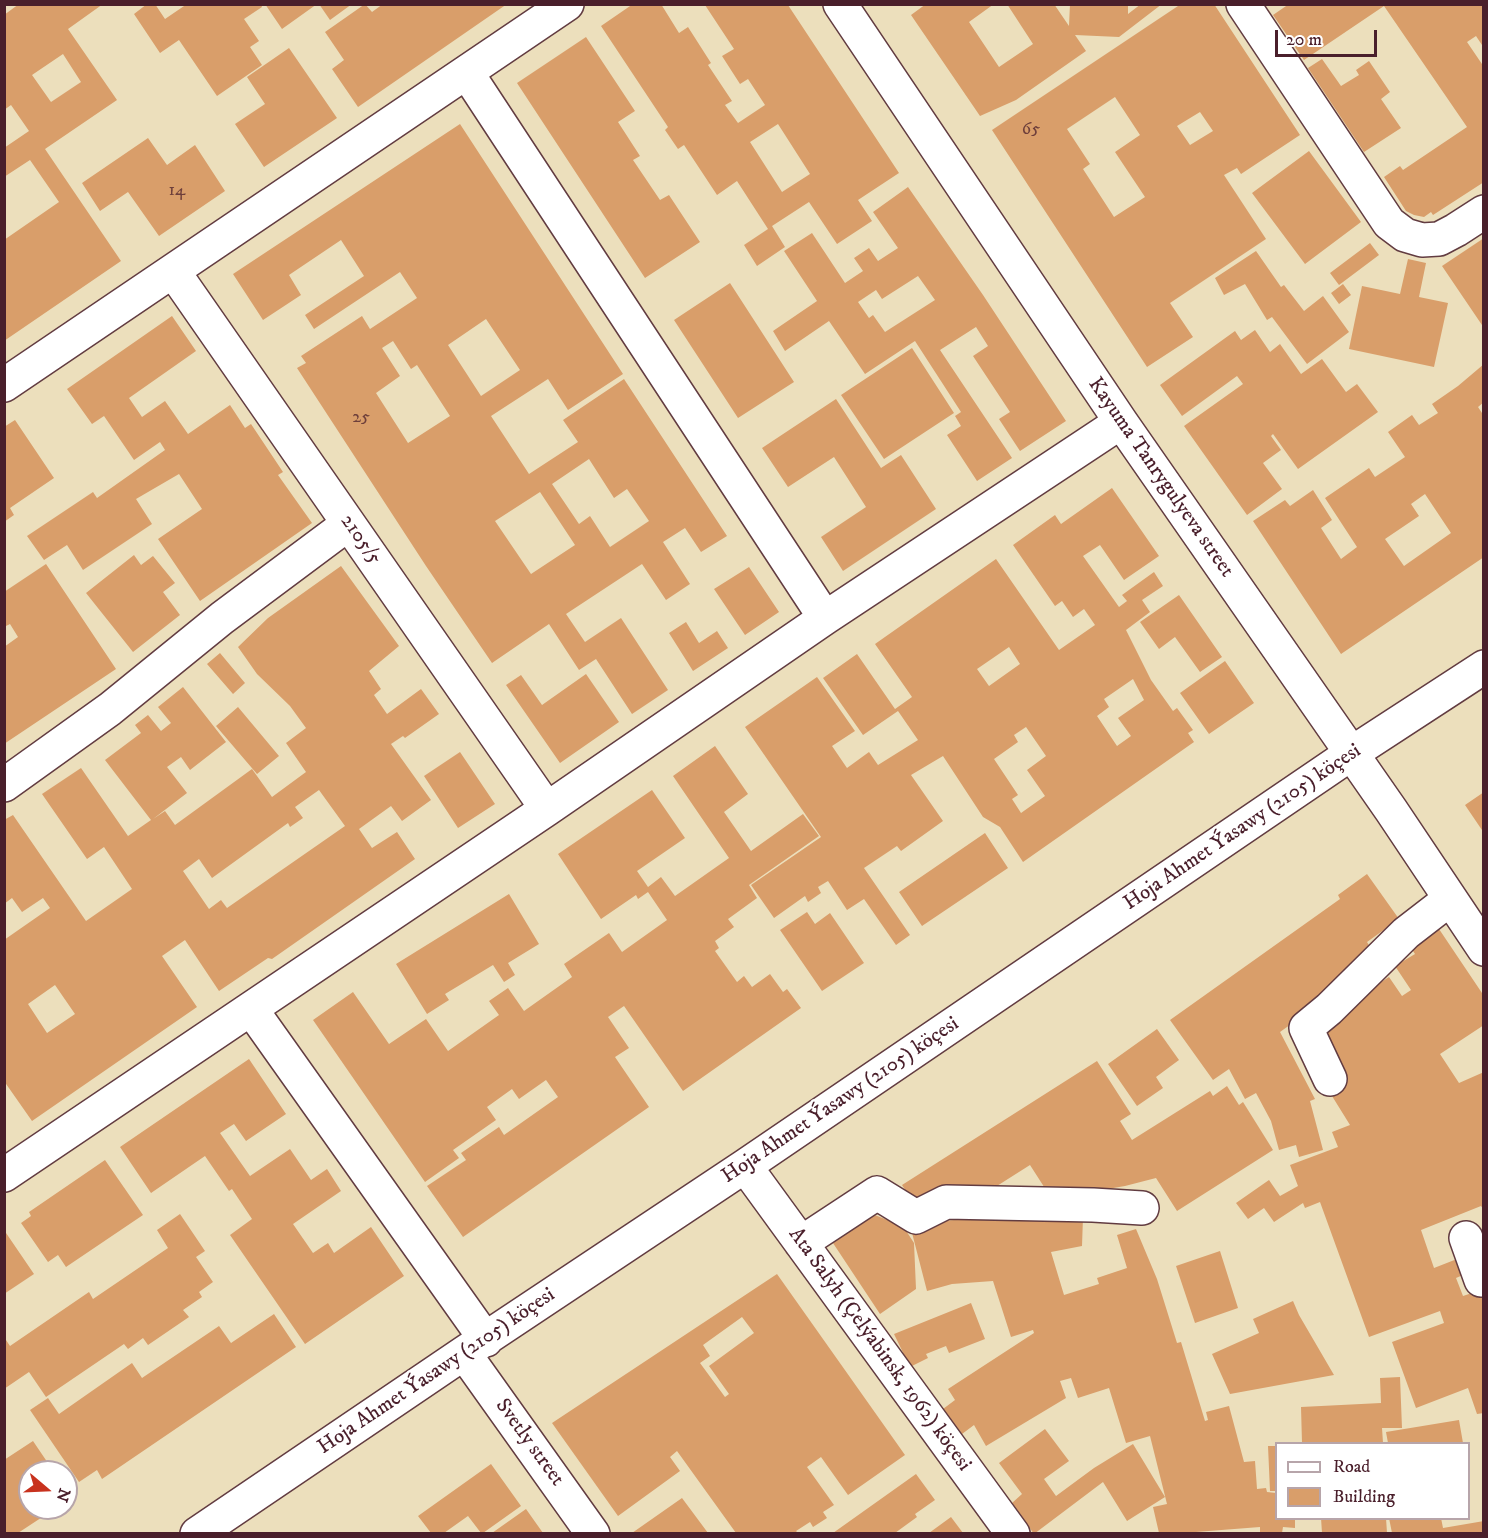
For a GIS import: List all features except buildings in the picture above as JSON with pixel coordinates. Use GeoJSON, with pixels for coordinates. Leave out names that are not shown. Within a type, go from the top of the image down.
{"type":"FeatureCollection","features":[{"type":"Feature","properties":{"kind":"street"},"geometry":{"type":"LineString","coordinates":[[4,385],[567,4]]}},
{"type":"Feature","properties":{"kind":"street","name":"Kayuma Tanrygulyeva street"},"geometry":{"type":"LineString","coordinates":[[840,4],[1121,422],[1352,753],[1484,949]]}},
{"type":"Feature","properties":{"kind":"street"},"geometry":{"type":"LineString","coordinates":[[1243,4],[1389,224],[1406,235],[1422,240],[1439,239],[1484,212]]}},
{"type":"Feature","properties":{"kind":"street"},"geometry":{"type":"LineString","coordinates":[[467,73],[825,618]]}},
{"type":"Feature","properties":{"kind":"street","name":"2105/5"},"geometry":{"type":"LineString","coordinates":[[173,271],[547,809]]}},
{"type":"Feature","properties":{"kind":"street"},"geometry":{"type":"LineString","coordinates":[[4,1175],[547,809],[825,618],[1121,422]]}},
{"type":"Feature","properties":{"kind":"street"},"geometry":{"type":"LineString","coordinates":[[4,785],[110,709],[222,618],[348,524]]}},
{"type":"Feature","properties":{"kind":"street","name":"Hoja Ahmet Ýasawy (2105) köçesi"},"geometry":{"type":"LineString","coordinates":[[197,1533],[745,1166],[1352,753],[1484,667]]}},
{"type":"Feature","properties":{"kind":"street"},"geometry":{"type":"LineString","coordinates":[[1330,1078],[1306,1028],[1329,1009],[1406,933],[1450,899]]}},
{"type":"Feature","properties":{"kind":"street","name":"Svetly street"},"geometry":{"type":"LineString","coordinates":[[251,1009],[475,1346],[593,1533]]}},
{"type":"Feature","properties":{"kind":"street","name":"Ata Salyh (Çelýabinsk, 1962) köçesi"},"geometry":{"type":"LineString","coordinates":[[745,1166],[1013,1533]]}},
{"type":"Feature","properties":{"kind":"street"},"geometry":{"type":"LineString","coordinates":[[801,1243],[877,1193],[916,1217],[946,1202],[1142,1208]]}},
{"type":"Feature","properties":{"kind":"street"},"geometry":{"type":"LineString","coordinates":[[1466,1238],[1481,1280],[1484,1279]]}}]}
